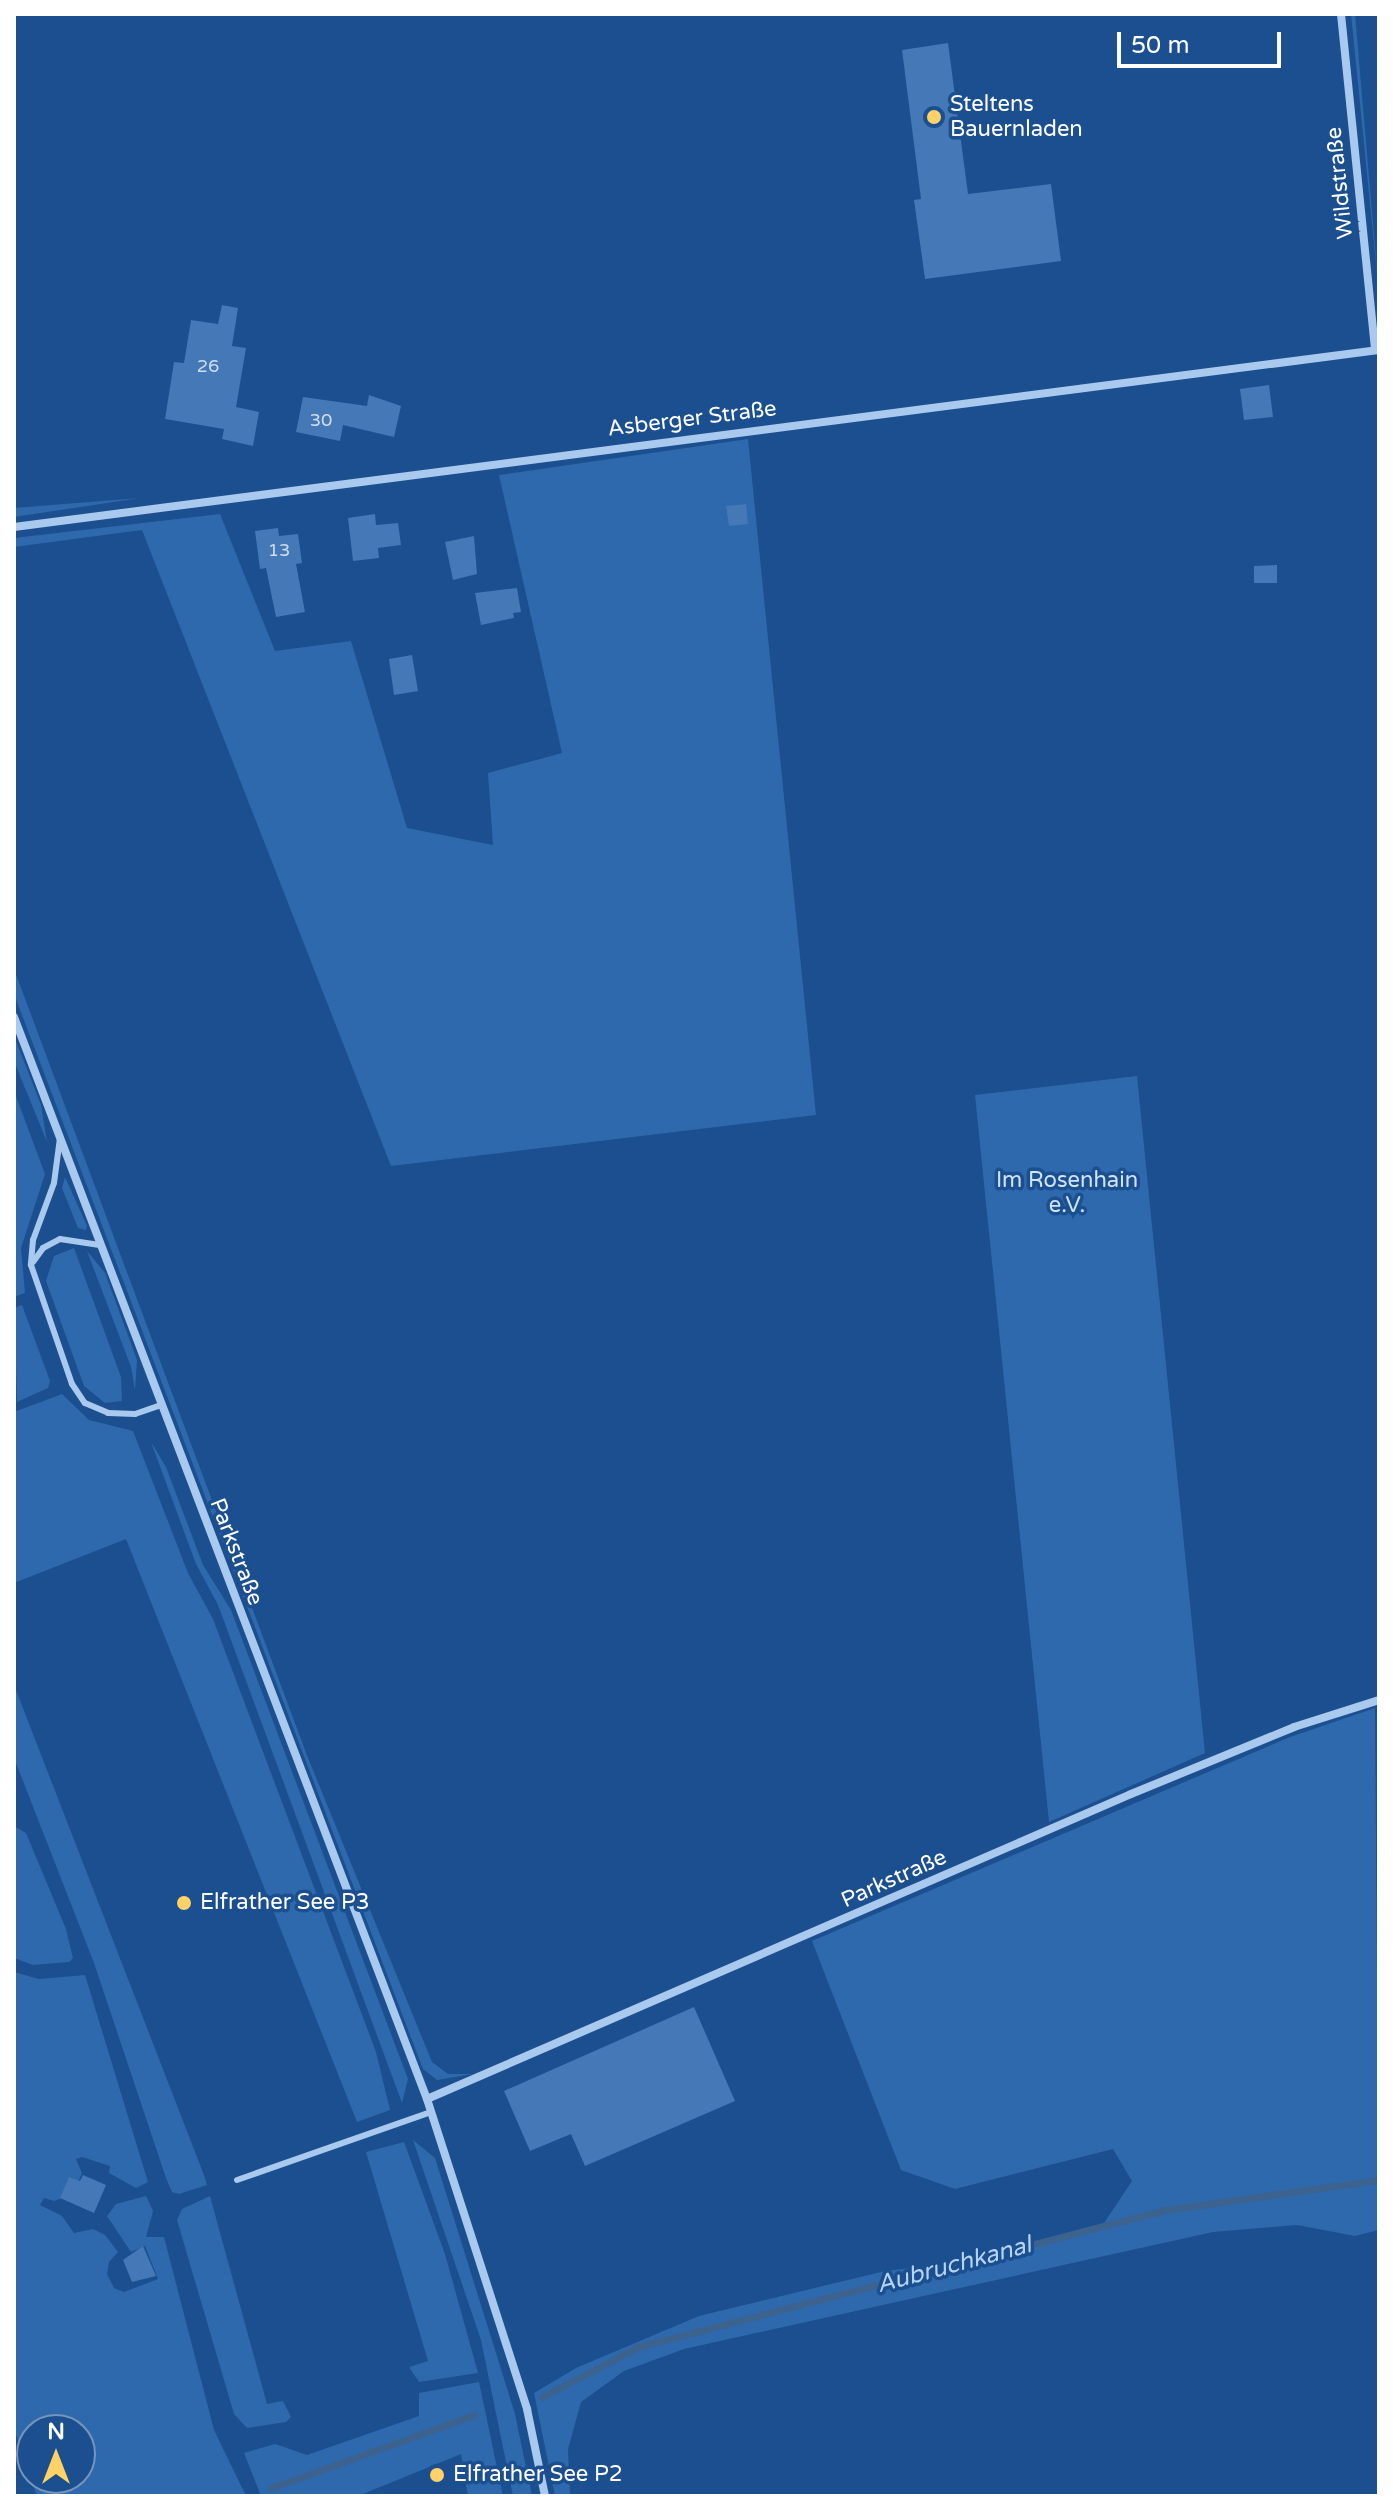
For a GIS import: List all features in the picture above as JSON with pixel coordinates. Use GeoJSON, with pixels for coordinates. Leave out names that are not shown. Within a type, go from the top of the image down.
{"type":"FeatureCollection","features":[{"type":"Feature","properties":{"kind":"street","name":"Wildstraße"},"geometry":{"type":"LineString","coordinates":[[1341,14],[1377,349]]}},
{"type":"Feature","properties":{"kind":"street","name":"Asberger Straße"},"geometry":{"type":"LineString","coordinates":[[14,527],[1377,349]]}},
{"type":"Feature","properties":{"kind":"street","name":"Parkstraße"},"geometry":{"type":"LineString","coordinates":[[14,1017],[427,2099],[527,2409],[545,2496]]}},
{"type":"Feature","properties":{"kind":"street","name":"Parkstraße"},"geometry":{"type":"LineString","coordinates":[[427,2099],[1131,1794],[1294,1727],[1379,1700]]}},
{"type":"Feature","properties":{"kind":"lane"},"geometry":{"type":"LineString","coordinates":[[60,1138],[54,1183],[33,1240],[31,1265],[72,1384],[85,1403],[126,1415],[161,1405]]}},
{"type":"Feature","properties":{"kind":"lane"},"geometry":{"type":"LineString","coordinates":[[31,1265],[43,1248],[60,1239],[100,1245]]}},
{"type":"Feature","properties":{"kind":"lane"},"geometry":{"type":"LineString","coordinates":[[237,2180],[431,2112]]}},
{"type":"Feature","properties":{"kind":"green space"},"geometry":{"type":"Polygon","coordinates":[[[1351,14],[1355,14],[1379,293],[1351,14]]]}},
{"type":"Feature","properties":{"kind":"green space"},"geometry":{"type":"Polygon","coordinates":[[[748,439],[816,1115],[391,1166],[142,530],[14,547],[14,538],[220,514],[275,651],[351,641],[407,828],[493,845],[488,773],[562,753],[499,475],[748,439]]]}},
{"type":"Feature","properties":{"kind":"green space"},"geometry":{"type":"Polygon","coordinates":[[[140,498],[14,517],[14,508],[140,498]]]}},
{"type":"Feature","properties":{"kind":"green space"},"geometry":{"type":"Polygon","coordinates":[[[14,969],[308,1758],[432,2062],[448,2074],[473,2074],[437,2080],[423,2069],[14,994],[14,969]]]}},
{"type":"Feature","properties":{"kind":"green space"},"geometry":{"type":"Polygon","coordinates":[[[14,1036],[41,1105],[47,1142],[14,1061],[14,1036]]]}},
{"type":"Feature","properties":{"kind":"green space","name":"Im Rosenhain e.V."},"geometry":{"type":"Polygon","coordinates":[[[1137,1076],[1205,1753],[1049,1822],[975,1095],[1137,1076]]]}},
{"type":"Feature","properties":{"kind":"green space"},"geometry":{"type":"Polygon","coordinates":[[[14,1091],[45,1174],[21,1248],[25,1293],[14,1297],[14,1091]]]}},
{"type":"Feature","properties":{"kind":"green space"},"geometry":{"type":"Polygon","coordinates":[[[65,1177],[87,1226],[86,1230],[78,1228],[62,1188],[65,1177]]]}},
{"type":"Feature","properties":{"kind":"green space"},"geometry":{"type":"Polygon","coordinates":[[[74,1248],[121,1377],[122,1401],[105,1403],[84,1386],[46,1281],[54,1256],[74,1248]]]}},
{"type":"Feature","properties":{"kind":"green space"},"geometry":{"type":"Polygon","coordinates":[[[87,1251],[105,1273],[137,1360],[135,1390],[131,1367],[87,1251]]]}},
{"type":"Feature","properties":{"kind":"green space"},"geometry":{"type":"Polygon","coordinates":[[[22,1305],[50,1381],[48,1388],[17,1402],[14,1308],[22,1305]]]}},
{"type":"Feature","properties":{"kind":"green space"},"geometry":{"type":"Polygon","coordinates":[[[62,1394],[89,1420],[133,1431],[188,1573],[213,1619],[376,2052],[390,2110],[357,2122],[126,1539],[14,1583],[14,1412],[62,1394]]]}},
{"type":"Feature","properties":{"kind":"green space"},"geometry":{"type":"Polygon","coordinates":[[[151,1442],[166,1467],[203,1565],[231,1610],[408,2079],[402,2103],[218,1605],[196,1564],[151,1442]]]}},
{"type":"Feature","properties":{"kind":"green space"},"geometry":{"type":"Polygon","coordinates":[[[14,1685],[207,2185],[179,2194],[172,2192],[166,2178],[94,1963],[14,1758],[14,1685]]]}},
{"type":"Feature","properties":{"kind":"green space"},"geometry":{"type":"Polygon","coordinates":[[[1375,1708],[1379,2230],[1355,2236],[1297,2225],[1213,2232],[684,2349],[624,2371],[581,2402],[568,2449],[570,2496],[555,2496],[534,2393],[576,2368],[699,2316],[885,2271],[990,2259],[1104,2223],[1132,2181],[1113,2149],[955,2189],[901,2170],[812,1941],[1290,1737],[1375,1708]]]}},
{"type":"Feature","properties":{"kind":"green space"},"geometry":{"type":"Polygon","coordinates":[[[14,1826],[26,1833],[66,1929],[73,1958],[69,1962],[33,1965],[14,1958],[14,1826]]]}},
{"type":"Feature","properties":{"kind":"green space"},"geometry":{"type":"Polygon","coordinates":[[[14,1972],[39,1979],[85,1975],[148,2182],[136,2188],[109,2173],[110,2166],[82,2157],[76,2159],[82,2173],[73,2194],[54,2201],[44,2198],[40,2205],[62,2216],[74,2233],[93,2229],[105,2235],[118,2252],[109,2262],[107,2274],[114,2288],[124,2292],[158,2279],[145,2246],[131,2252],[107,2216],[116,2204],[146,2196],[153,2211],[146,2237],[164,2237],[214,2430],[246,2496],[37,2496],[96,2494],[96,2414],[16,2414],[16,2435],[14,1972]]]}},
{"type":"Feature","properties":{"kind":"green space"},"geometry":{"type":"Polygon","coordinates":[[[413,2140],[435,2158],[515,2414],[532,2496],[513,2496],[481,2340],[413,2140]]]}},
{"type":"Feature","properties":{"kind":"green space"},"geometry":{"type":"Polygon","coordinates":[[[404,2142],[445,2254],[478,2373],[419,2382],[409,2367],[428,2361],[366,2152],[404,2142]]]}},
{"type":"Feature","properties":{"kind":"green space"},"geometry":{"type":"Polygon","coordinates":[[[210,2196],[267,2404],[283,2401],[291,2417],[286,2422],[247,2428],[234,2414],[177,2220],[182,2209],[210,2196]]]}},
{"type":"Feature","properties":{"kind":"green space"},"geometry":{"type":"Polygon","coordinates":[[[479,2382],[503,2496],[468,2496],[461,2454],[358,2496],[261,2496],[244,2453],[275,2444],[307,2455],[419,2416],[419,2393],[479,2382]]]}},
{"type":"Feature","properties":{"kind":"building","name":"Steltens Bauernladen"},"geometry":{"type":"Polygon","coordinates":[[[948,43],[968,194],[1051,184],[1061,261],[925,279],[914,200],[921,199],[902,50],[948,43]]]}},
{"type":"Feature","properties":{"kind":"building"},"geometry":{"type":"Polygon","coordinates":[[[222,305],[238,308],[232,346],[246,348],[236,407],[259,412],[253,446],[222,439],[224,429],[165,419],[174,362],[184,363],[191,320],[218,324],[222,305]]]}},
{"type":"Feature","properties":{"kind":"building"},"geometry":{"type":"Polygon","coordinates":[[[1269,385],[1273,417],[1244,420],[1240,389],[1269,385]]]}},
{"type":"Feature","properties":{"kind":"building"},"geometry":{"type":"Polygon","coordinates":[[[369,395],[401,406],[394,437],[343,425],[340,441],[296,432],[303,397],[367,406],[369,395]]]}},
{"type":"Feature","properties":{"kind":"building"},"geometry":{"type":"Polygon","coordinates":[[[746,504],[748,524],[729,526],[726,506],[746,504]]]}},
{"type":"Feature","properties":{"kind":"building"},"geometry":{"type":"Polygon","coordinates":[[[375,514],[376,525],[398,523],[401,545],[378,548],[379,558],[353,561],[348,518],[375,514]]]}},
{"type":"Feature","properties":{"kind":"building"},"geometry":{"type":"Polygon","coordinates":[[[278,528],[279,536],[298,534],[302,563],[296,564],[305,612],[276,617],[266,568],[260,569],[255,531],[278,528]]]}},
{"type":"Feature","properties":{"kind":"building"},"geometry":{"type":"Polygon","coordinates":[[[474,536],[477,574],[453,580],[445,542],[474,536]]]}},
{"type":"Feature","properties":{"kind":"building"},"geometry":{"type":"Polygon","coordinates":[[[1277,565],[1277,583],[1254,583],[1254,566],[1277,565]]]}},
{"type":"Feature","properties":{"kind":"building"},"geometry":{"type":"Polygon","coordinates":[[[517,588],[521,612],[513,613],[514,618],[481,625],[475,593],[517,588]]]}},
{"type":"Feature","properties":{"kind":"building"},"geometry":{"type":"Polygon","coordinates":[[[412,655],[418,691],[394,695],[389,659],[412,655]]]}},
{"type":"Feature","properties":{"kind":"building"},"geometry":{"type":"Polygon","coordinates":[[[694,2007],[735,2101],[585,2166],[571,2134],[530,2151],[504,2091],[694,2007]]]}},
{"type":"Feature","properties":{"kind":"building"},"geometry":{"type":"Polygon","coordinates":[[[83,2175],[106,2185],[94,2213],[60,2198],[69,2177],[80,2181],[83,2175]]]}},
{"type":"Feature","properties":{"kind":"building"},"geometry":{"type":"Polygon","coordinates":[[[143,2246],[156,2276],[132,2282],[123,2260],[143,2246]]]}},
{"type":"Feature","properties":{"kind":"waterway","name":"Aubruchkanal"},"geometry":{"type":"LineString","coordinates":[[542,2397],[638,2347],[1165,2210],[1379,2180]]}},
{"type":"Feature","properties":{"kind":"waterway","name":"Aubruchkanal"},"geometry":{"type":"LineString","coordinates":[[271,2488],[474,2415]]}},
{"type":"Feature","properties":{"kind":"place","name":"Steltens Bauernladen"},"geometry":{"type":"Point","coordinates":[934,117]}},
{"type":"Feature","properties":{"kind":"place","name":"Elfrather See P3"},"geometry":{"type":"Point","coordinates":[184,1903]}},
{"type":"Feature","properties":{"kind":"place","name":"Elfrather See P2"},"geometry":{"type":"Point","coordinates":[437,2475]}}]}
